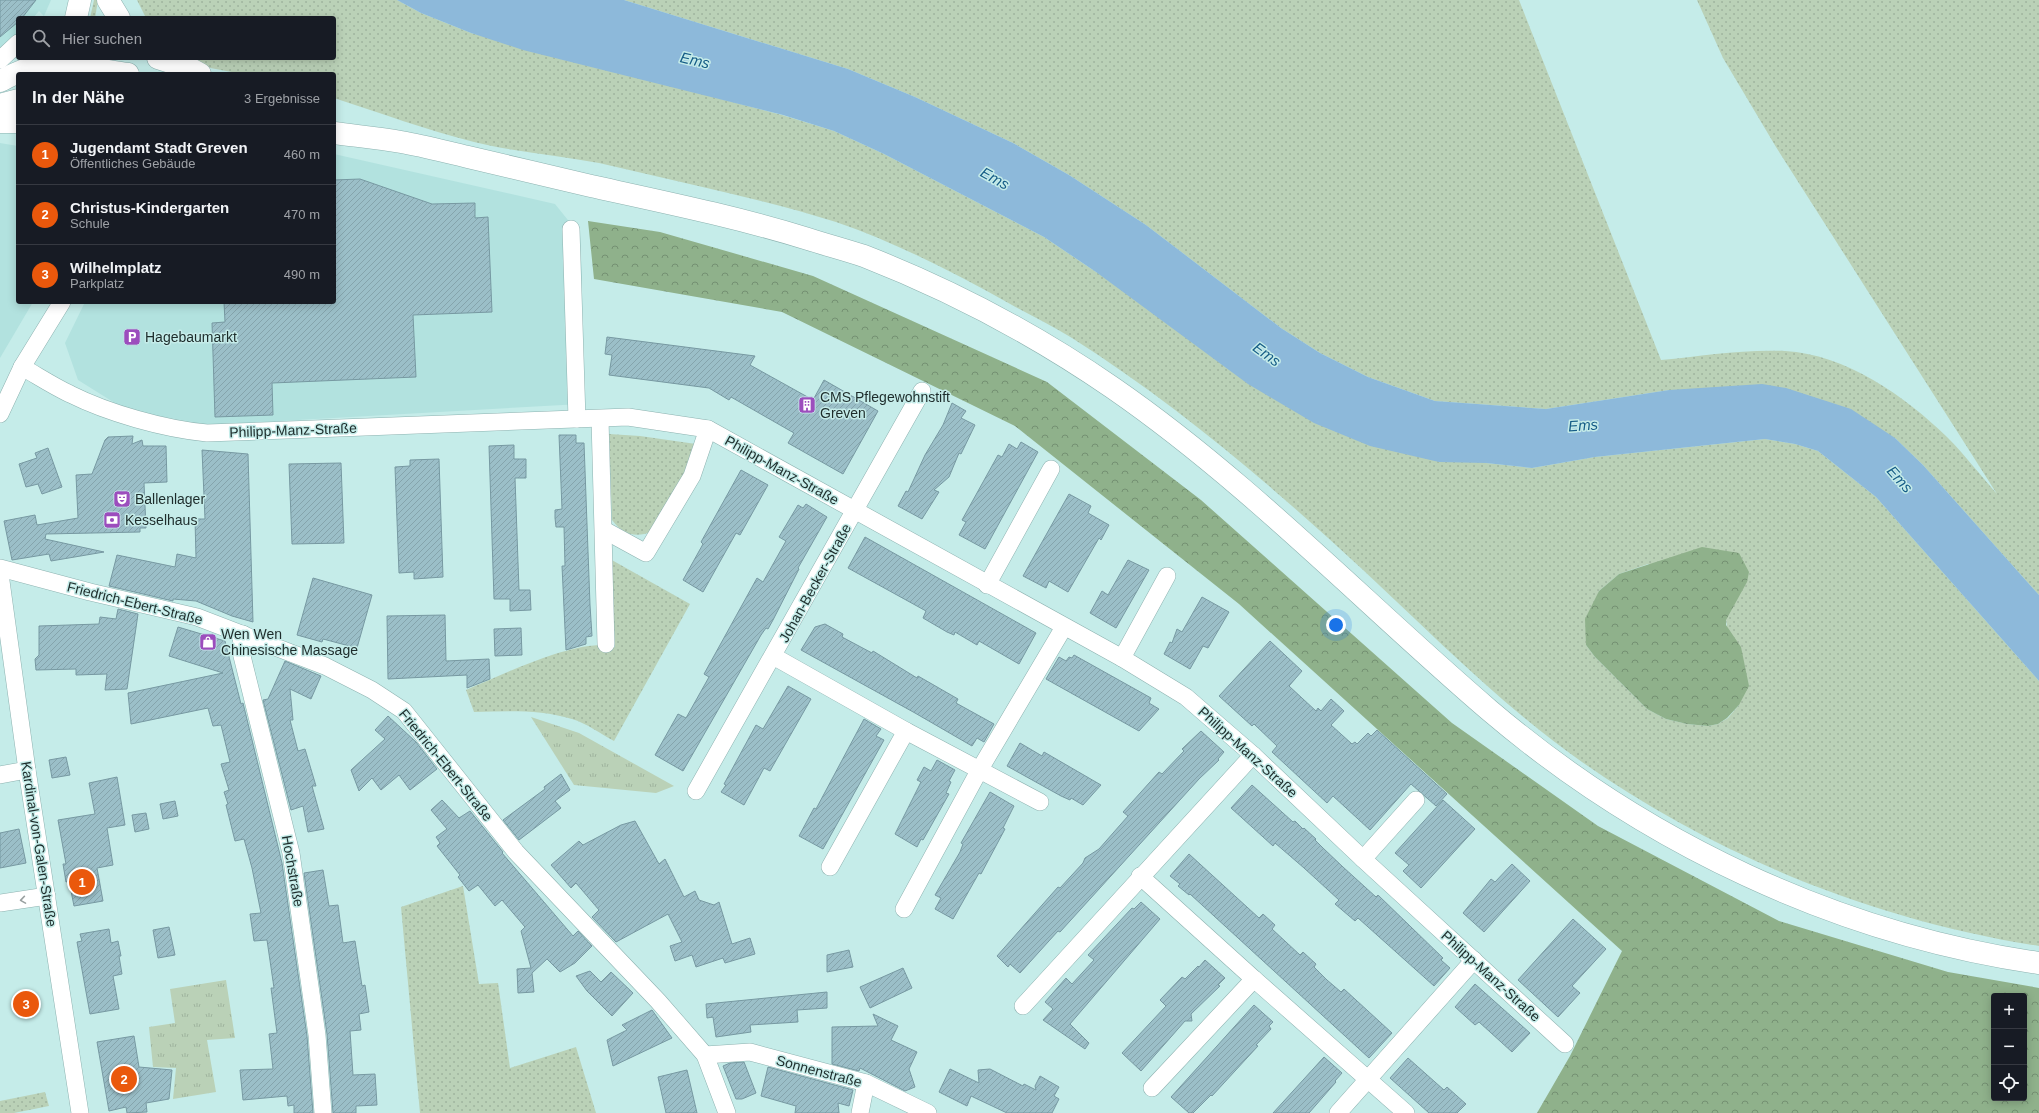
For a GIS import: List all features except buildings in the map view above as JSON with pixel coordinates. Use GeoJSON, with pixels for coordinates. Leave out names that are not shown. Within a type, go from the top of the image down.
{"type":"FeatureCollection","features":[{"type":"Feature","properties":{"kind":"main road"},"geometry":{"type":"LineString","coordinates":[[76,16],[80,0]]}},
{"type":"Feature","properties":{"kind":"main road"},"geometry":{"type":"LineString","coordinates":[[106,16],[108,0]]}},
{"type":"Feature","properties":{"kind":"main road"},"geometry":{"type":"LineString","coordinates":[[108,0],[118,16]]}},
{"type":"Feature","properties":{"kind":"main road"},"geometry":{"type":"LineString","coordinates":[[164,60],[196,72]]}},
{"type":"Feature","properties":{"kind":"main road"},"geometry":{"type":"LineString","coordinates":[[19,72],[38,66],[69,66],[102,68],[119,72]]}},
{"type":"Feature","properties":{"kind":"main road"},"geometry":{"type":"LineString","coordinates":[[0,81],[16,73]]}},
{"type":"Feature","properties":{"kind":"main road"},"geometry":{"type":"LineString","coordinates":[[0,105],[16,101]]}},
{"type":"Feature","properties":{"kind":"main road"},"geometry":{"type":"LineString","coordinates":[[336,119],[405,143]]}},
{"type":"Feature","properties":{"kind":"main road"},"geometry":{"type":"LineString","coordinates":[[0,122],[16,122]]}},
{"type":"Feature","properties":{"kind":"main road"},"geometry":{"type":"LineString","coordinates":[[336,133],[405,143],[762,225],[862,256],[964,300],[1040,341],[1113,388],[1168,429],[1264,508],[1492,713],[1546,756],[1629,812],[1716,861],[1772,887],[1840,913],[1936,942],[2039,963]]}},
{"type":"Feature","properties":{"kind":"street"},"geometry":{"type":"LineString","coordinates":[[0,60],[16,45]]}},
{"type":"Feature","properties":{"kind":"street"},"geometry":{"type":"LineString","coordinates":[[571,229],[577,419]]}},
{"type":"Feature","properties":{"kind":"street"},"geometry":{"type":"LineString","coordinates":[[0,414],[22,367],[61,304]]}},
{"type":"Feature","properties":{"kind":"street","name":"Philipp-Manz-Straße"},"geometry":{"type":"LineString","coordinates":[[22,367],[71,395],[99,407],[182,430],[207,434],[628,417],[708,429],[856,510],[987,585],[1122,658],[1186,697],[1253,755],[1363,859],[1565,1044]]}},
{"type":"Feature","properties":{"kind":"street","name":"Philipp-Manz-Straße"},"geometry":{"type":"LineString","coordinates":[[856,510],[922,391]]}},
{"type":"Feature","properties":{"kind":"street"},"geometry":{"type":"LineString","coordinates":[[600,419],[606,644]]}},
{"type":"Feature","properties":{"kind":"street","name":"Philipp-Manz-Straße"},"geometry":{"type":"LineString","coordinates":[[604,530],[646,553],[692,476],[708,429]]}},
{"type":"Feature","properties":{"kind":"street"},"geometry":{"type":"LineString","coordinates":[[987,585],[1051,469]]}},
{"type":"Feature","properties":{"kind":"street","name":"Johan-Becker-Straße"},"geometry":{"type":"LineString","coordinates":[[696,792],[856,510]]}},
{"type":"Feature","properties":{"kind":"street","name":"Friedrich-Ebert-Straße"},"geometry":{"type":"LineString","coordinates":[[0,568],[90,592],[197,617],[325,666],[372,690],[404,711],[516,852],[658,1001],[705,1054],[727,1113]]}},
{"type":"Feature","properties":{"kind":"street","name":"Kardinal-von-Galen-Straße"},"geometry":{"type":"LineString","coordinates":[[0,574],[27,770],[80,1113]]}},
{"type":"Feature","properties":{"kind":"street"},"geometry":{"type":"LineString","coordinates":[[1122,658],[1167,576]]}},
{"type":"Feature","properties":{"kind":"street"},"geometry":{"type":"LineString","coordinates":[[904,909],[980,769],[1064,627]]}},
{"type":"Feature","properties":{"kind":"street","name":"Hochstraße"},"geometry":{"type":"LineString","coordinates":[[243,634],[240,648],[291,853],[317,1036],[323,1113]]}},
{"type":"Feature","properties":{"kind":"street","name":"Johan-Becker-Straße"},"geometry":{"type":"LineString","coordinates":[[773,656],[906,731],[1040,802]]}},
{"type":"Feature","properties":{"kind":"street"},"geometry":{"type":"LineString","coordinates":[[830,867],[906,731]]}},
{"type":"Feature","properties":{"kind":"street"},"geometry":{"type":"LineString","coordinates":[[1023,1006],[1140,876],[1253,755]]}},
{"type":"Feature","properties":{"kind":"street"},"geometry":{"type":"LineString","coordinates":[[0,775],[27,770]]}},
{"type":"Feature","properties":{"kind":"street"},"geometry":{"type":"LineString","coordinates":[[1363,859],[1416,800]]}},
{"type":"Feature","properties":{"kind":"street"},"geometry":{"type":"LineString","coordinates":[[1140,876],[1406,1113]]}},
{"type":"Feature","properties":{"kind":"street"},"geometry":{"type":"LineString","coordinates":[[0,903],[47,896]]}},
{"type":"Feature","properties":{"kind":"street"},"geometry":{"type":"LineString","coordinates":[[1338,1113],[1474,960]]}},
{"type":"Feature","properties":{"kind":"street"},"geometry":{"type":"LineString","coordinates":[[1152,1088],[1254,979]]}},
{"type":"Feature","properties":{"kind":"street","name":"Sonnenstraße"},"geometry":{"type":"LineString","coordinates":[[705,1054],[750,1052],[866,1083],[928,1113]]}},
{"type":"Feature","properties":{"kind":"street"},"geometry":{"type":"LineString","coordinates":[[860,1113],[866,1083]]}},
{"type":"Feature","properties":{"kind":"shaded area"},"geometry":{"type":"Polygon","coordinates":[[[0,0],[51,0],[44,16],[39,11],[35,16],[16,16],[16,36],[0,50],[0,0]]]}},
{"type":"Feature","properties":{"kind":"shaded area"},"geometry":{"type":"Polygon","coordinates":[[[0,143],[16,146],[16,304],[32,304],[0,358],[0,143]]]}},
{"type":"Feature","properties":{"kind":"shaded area"},"geometry":{"type":"Polygon","coordinates":[[[336,154],[555,204],[580,235],[582,276],[581,404],[208,425],[126,410],[78,380],[65,343],[84,304],[336,304],[336,154]]]}},
{"type":"Feature","properties":{"kind":"green space"},"geometry":{"type":"Polygon","coordinates":[[[94,0],[98,0],[95,16],[90,16],[94,0]]]}},
{"type":"Feature","properties":{"kind":"green space"},"geometry":{"type":"Polygon","coordinates":[[[137,0],[397,0],[421,13],[471,33],[782,115],[834,131],[884,154],[1044,237],[1096,272],[1486,463],[1532,468],[1595,457],[1765,439],[1795,444],[1818,451],[1876,497],[2039,681],[2039,946],[1978,935],[1917,920],[1800,880],[1743,855],[1688,827],[1634,796],[1582,762],[1523,717],[1468,669],[1362,569],[1258,476],[1185,418],[1111,363],[1065,334],[926,259],[881,239],[836,222],[730,193],[599,163],[520,151],[474,142],[421,127],[336,99],[336,72],[232,72],[179,62],[176,60],[336,60],[336,16],[145,16],[137,0]],[[1648,564],[1619,574],[1599,591],[1586,645],[1595,657],[1647,709],[1666,719],[1687,724],[1708,726],[1718,724],[1728,718],[1739,705],[1726,620],[1648,564]]]}},
{"type":"Feature","properties":{"kind":"green space"},"geometry":{"type":"Polygon","coordinates":[[[624,0],[1519,0],[1661,360],[1723,353],[1785,351],[1807,354],[1830,360],[1873,380],[1912,407],[1947,437],[1997,494],[1776,147],[1723,58],[1697,0],[2039,0],[2039,595],[1923,465],[1895,438],[1669,390],[1546,409],[1435,401],[1368,377],[1320,353],[1281,328],[1146,225],[1069,175],[1013,143],[915,97],[848,69],[624,0]]]}},
{"type":"Feature","properties":{"kind":"green space"},"geometry":{"type":"Polygon","coordinates":[[[588,221],[660,232],[813,276],[1047,382],[1201,500],[1452,723],[1598,826],[1779,921],[1948,972],[2039,988],[2039,1113],[1537,1113],[1570,1056],[1622,951],[1239,604],[1015,426],[782,312],[594,279],[588,221]]]}},
{"type":"Feature","properties":{"kind":"green space"},"geometry":{"type":"Polygon","coordinates":[[[609,434],[640,436],[696,444],[685,476],[652,531],[640,535],[630,534],[620,529],[612,520],[609,434]]]}},
{"type":"Feature","properties":{"kind":"green space"},"geometry":{"type":"Polygon","coordinates":[[[1702,547],[1739,553],[1749,572],[1747,582],[1726,620],[1726,625],[1741,647],[1749,686],[1739,705],[1727,718],[1718,724],[1708,726],[1687,724],[1666,719],[1647,709],[1595,657],[1586,645],[1585,619],[1599,591],[1619,574],[1702,547]]]}},
{"type":"Feature","properties":{"kind":"green space"},"geometry":{"type":"Polygon","coordinates":[[[610,559],[690,604],[614,741],[583,723],[560,716],[523,711],[474,712],[466,690],[514,669],[549,656],[583,647],[599,645],[599,648],[615,647],[610,559]]]}},
{"type":"Feature","properties":{"kind":"green space"},"geometry":{"type":"Polygon","coordinates":[[[531,717],[579,733],[674,786],[656,793],[574,785],[531,717]]]}},
{"type":"Feature","properties":{"kind":"green space"},"geometry":{"type":"Polygon","coordinates":[[[463,886],[479,984],[498,983],[510,1068],[576,1047],[596,1113],[420,1113],[401,907],[463,886]]]}},
{"type":"Feature","properties":{"kind":"green space"},"geometry":{"type":"Polygon","coordinates":[[[226,980],[235,1038],[207,1040],[216,1092],[173,1099],[176,1068],[153,1067],[149,1027],[175,1023],[170,989],[226,980]]]}},
{"type":"Feature","properties":{"kind":"green space"},"geometry":{"type":"Polygon","coordinates":[[[45,1092],[49,1106],[14,1113],[0,1113],[0,1101],[45,1092]]]}},
{"type":"Feature","properties":{"kind":"water","name":"Ems"},"geometry":{"type":"Polygon","coordinates":[[[397,0],[624,0],[848,69],[915,97],[1013,143],[1069,175],[1146,225],[1281,328],[1320,353],[1368,377],[1435,401],[1546,409],[1669,390],[1762,384],[1786,388],[1851,409],[1895,438],[1923,465],[2039,595],[2039,681],[1876,497],[1818,451],[1795,444],[1765,439],[1595,457],[1532,468],[1486,463],[1439,462],[1370,446],[1314,423],[1248,384],[1096,272],[1044,237],[884,154],[834,131],[783,115],[523,50],[471,33],[421,13],[397,0]]]}},
{"type":"Feature","properties":{"kind":"place","name":"Hagebaumarkt"},"geometry":{"type":"Point","coordinates":[132,337]}},
{"type":"Feature","properties":{"kind":"place","name":"CMS Pflegewohnstift Greven"},"geometry":{"type":"Point","coordinates":[807,405]}},
{"type":"Feature","properties":{"kind":"place","name":"Ballenlager"},"geometry":{"type":"Point","coordinates":[122,499]}},
{"type":"Feature","properties":{"kind":"place","name":"Kesselhaus"},"geometry":{"type":"Point","coordinates":[112,520]}},
{"type":"Feature","properties":{"kind":"place","name":"Wen Wen Chinesische Massage"},"geometry":{"type":"Point","coordinates":[208,642]}},
{"type":"Feature","properties":{"kind":"place","name":"Jugendamt Stadt Greven"},"geometry":{"type":"Point","coordinates":[82,882]}},
{"type":"Feature","properties":{"kind":"place","name":"Wilhelmplatz"},"geometry":{"type":"Point","coordinates":[26,1004]}},
{"type":"Feature","properties":{"kind":"place","name":"Christus-Kindergarten"},"geometry":{"type":"Point","coordinates":[124,1079]}}]}
